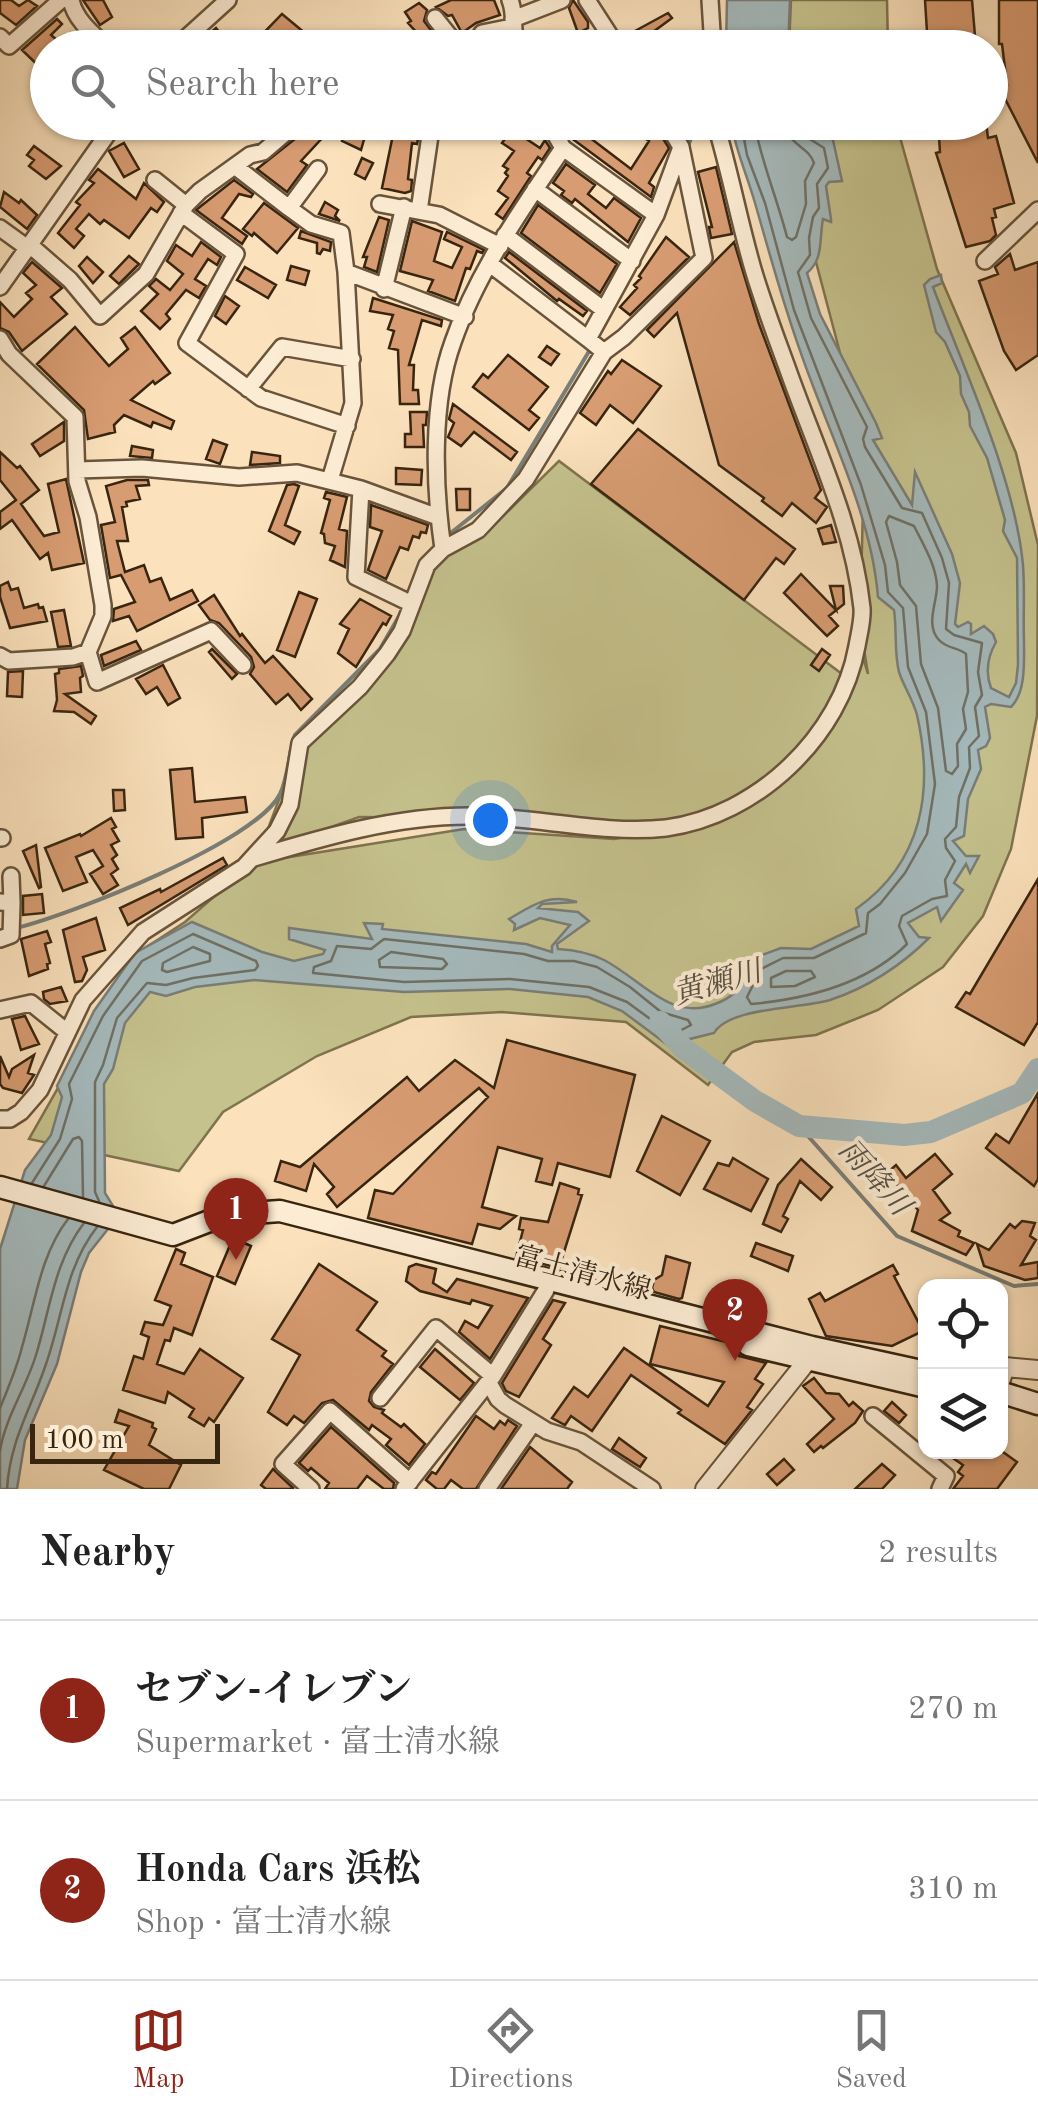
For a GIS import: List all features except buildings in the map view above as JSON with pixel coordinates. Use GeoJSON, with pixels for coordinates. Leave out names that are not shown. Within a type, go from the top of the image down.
{"type":"FeatureCollection","features":[{"type":"Feature","properties":{"kind":"main road","name":"富士清水線"},"geometry":{"type":"LineString","coordinates":[[0,1187],[173,1235],[225,1215],[280,1211],[810,1354]]}},
{"type":"Feature","properties":{"kind":"main road","name":"富士清水線"},"geometry":{"type":"LineString","coordinates":[[225,1215],[277,1222],[810,1354],[918,1371]]}},
{"type":"Feature","properties":{"kind":"main road","name":"富士清水線"},"geometry":{"type":"LineString","coordinates":[[869,1365],[918,1384]]}},
{"type":"Feature","properties":{"kind":"main road"},"geometry":{"type":"LineString","coordinates":[[1008,1395],[1038,1404]]}},
{"type":"Feature","properties":{"kind":"main road"},"geometry":{"type":"LineString","coordinates":[[1008,1409],[1038,1418]]}},
{"type":"Feature","properties":{"kind":"street"},"geometry":{"type":"LineString","coordinates":[[3,45],[61,0]]}},
{"type":"Feature","properties":{"kind":"street"},"geometry":{"type":"LineString","coordinates":[[71,0],[89,30]]}},
{"type":"Feature","properties":{"kind":"street"},"geometry":{"type":"LineString","coordinates":[[195,30],[228,0]]}},
{"type":"Feature","properties":{"kind":"street"},"geometry":{"type":"LineString","coordinates":[[510,0],[514,9],[513,30]]}},
{"type":"Feature","properties":{"kind":"street"},"geometry":{"type":"LineString","coordinates":[[491,30],[562,0]]}},
{"type":"Feature","properties":{"kind":"street"},"geometry":{"type":"LineString","coordinates":[[588,0],[607,30]]}},
{"type":"Feature","properties":{"kind":"street"},"geometry":{"type":"LineString","coordinates":[[710,0],[712,30]]}},
{"type":"Feature","properties":{"kind":"street"},"geometry":{"type":"LineString","coordinates":[[435,18],[445,30]]}},
{"type":"Feature","properties":{"kind":"street"},"geometry":{"type":"LineString","coordinates":[[2,278],[30,248],[104,140]]}},
{"type":"Feature","properties":{"kind":"street"},"geometry":{"type":"LineString","coordinates":[[0,228],[70,280],[100,316],[146,274],[184,209],[200,190],[277,140]]}},
{"type":"Feature","properties":{"kind":"street"},"geometry":{"type":"LineString","coordinates":[[384,289],[412,209],[428,140]]}},
{"type":"Feature","properties":{"kind":"street"},"geometry":{"type":"LineString","coordinates":[[558,140],[563,148],[656,215]]}},
{"type":"Feature","properties":{"kind":"street"},"geometry":{"type":"LineString","coordinates":[[597,346],[624,338],[704,258],[677,140]]}},
{"type":"Feature","properties":{"kind":"street"},"geometry":{"type":"LineString","coordinates":[[254,858],[347,831],[410,820],[467,816],[665,828],[705,819],[752,795],[796,763],[831,715],[845,689],[862,612],[839,502],[754,271],[720,140]]}},
{"type":"Feature","properties":{"kind":"street"},"geometry":{"type":"LineString","coordinates":[[0,1119],[10,1119],[21,1112],[40,1090],[83,1000],[143,932],[254,858],[278,831],[290,805],[300,742],[360,688],[402,631],[427,565],[443,549],[478,530],[526,478],[597,346],[604,310],[656,215],[681,147]]}},
{"type":"Feature","properties":{"kind":"street"},"geometry":{"type":"LineString","coordinates":[[443,549],[438,517],[440,395],[453,342],[502,241],[563,148]]}},
{"type":"Feature","properties":{"kind":"street"},"geometry":{"type":"LineString","coordinates":[[236,167],[311,224],[341,234],[353,404],[330,480]]}},
{"type":"Feature","properties":{"kind":"street"},"geometry":{"type":"LineString","coordinates":[[289,208],[318,169]]}},
{"type":"Feature","properties":{"kind":"street"},"geometry":{"type":"LineString","coordinates":[[155,180],[236,254],[188,342],[261,398],[347,426]]}},
{"type":"Feature","properties":{"kind":"street"},"geometry":{"type":"LineString","coordinates":[[535,190],[632,261]]}},
{"type":"Feature","properties":{"kind":"street"},"geometry":{"type":"LineString","coordinates":[[380,204],[412,209],[502,241],[604,310]]}},
{"type":"Feature","properties":{"kind":"street"},"geometry":{"type":"LineString","coordinates":[[985,262],[1038,210]]}},
{"type":"Feature","properties":{"kind":"street"},"geometry":{"type":"LineString","coordinates":[[490,264],[597,346]]}},
{"type":"Feature","properties":{"kind":"street"},"geometry":{"type":"LineString","coordinates":[[346,272],[464,317]]}},
{"type":"Feature","properties":{"kind":"street"},"geometry":{"type":"LineString","coordinates":[[0,340],[9,354],[75,417],[77,470],[103,605],[103,616],[88,652],[97,682],[211,630],[243,666]]}},
{"type":"Feature","properties":{"kind":"street"},"geometry":{"type":"LineString","coordinates":[[248,389],[282,347],[352,359]]}},
{"type":"Feature","properties":{"kind":"street"},"geometry":{"type":"LineString","coordinates":[[77,470],[142,468],[239,477],[298,473],[438,517]]}},
{"type":"Feature","properties":{"kind":"street"},"geometry":{"type":"LineString","coordinates":[[362,490],[356,577],[412,604]]}},
{"type":"Feature","properties":{"kind":"street"},"geometry":{"type":"LineString","coordinates":[[0,656],[8,661],[73,657],[88,652]]}},
{"type":"Feature","properties":{"kind":"street"},"geometry":{"type":"LineString","coordinates":[[0,939],[11,936],[6,902],[11,876]]}},
{"type":"Feature","properties":{"kind":"street"},"geometry":{"type":"LineString","coordinates":[[0,1010],[30,1003],[66,1032]]}},
{"type":"Feature","properties":{"kind":"street"},"geometry":{"type":"LineString","coordinates":[[311,1489],[284,1464],[330,1411],[407,1485],[491,1380],[546,1290]]}},
{"type":"Feature","properties":{"kind":"street"},"geometry":{"type":"LineString","coordinates":[[380,1398],[436,1328],[491,1380],[498,1400],[533,1424],[581,1442],[652,1489]]}},
{"type":"Feature","properties":{"kind":"street"},"geometry":{"type":"LineString","coordinates":[[706,1489],[810,1354]]}},
{"type":"Feature","properties":{"kind":"street"},"geometry":{"type":"LineString","coordinates":[[869,1365],[918,1362]]}},
{"type":"Feature","properties":{"kind":"street"},"geometry":{"type":"LineString","coordinates":[[1008,1372],[1038,1370]]}},
{"type":"Feature","properties":{"kind":"street"},"geometry":{"type":"LineString","coordinates":[[873,1416],[946,1476],[940,1489]]}},
{"type":"Feature","properties":{"kind":"street"},"geometry":{"type":"LineString","coordinates":[[486,1489],[533,1424]]}},
{"type":"Feature","properties":{"kind":"shaded area"},"geometry":{"type":"Polygon","coordinates":[[[791,0],[887,0],[888,30],[790,30],[791,0]]]}},
{"type":"Feature","properties":{"kind":"shaded area"},"geometry":{"type":"Polygon","coordinates":[[[830,140],[901,140],[937,269],[1016,453],[1038,545],[1037,716],[1011,849],[983,916],[943,967],[878,1010],[816,1035],[754,1042],[732,1052],[708,1085],[626,1022],[502,1012],[411,1017],[317,1056],[223,1112],[179,1171],[29,1139],[133,956],[185,922],[232,881],[265,861],[464,829],[614,839],[710,825],[744,803],[635,828],[499,818],[359,817],[259,853],[300,743],[392,657],[432,560],[485,534],[559,461],[846,677],[860,648],[868,674],[860,624],[864,468],[839,349],[807,228],[830,140]]]}},
{"type":"Feature","properties":{"kind":"water"},"geometry":{"type":"Polygon","coordinates":[[[727,0],[790,0],[789,30],[726,30],[727,0]]]}},
{"type":"Feature","properties":{"kind":"water"},"geometry":{"type":"Polygon","coordinates":[[[736,140],[833,140],[842,181],[826,186],[831,222],[823,219],[818,255],[807,273],[820,314],[882,438],[873,440],[912,505],[915,472],[952,554],[960,583],[955,624],[958,627],[968,622],[971,634],[984,626],[993,634],[996,642],[988,664],[989,682],[991,688],[1009,697],[1018,665],[1017,558],[1003,531],[1005,520],[987,458],[970,426],[960,376],[945,342],[936,332],[924,285],[941,275],[942,283],[933,287],[1010,497],[1023,565],[1023,676],[1011,707],[985,707],[990,738],[978,750],[981,769],[968,799],[964,836],[953,841],[966,856],[979,856],[970,873],[966,864],[954,883],[963,890],[941,921],[937,907],[908,923],[919,937],[929,938],[870,982],[830,1000],[734,1018],[714,1033],[686,1040],[673,1049],[622,1011],[588,997],[510,989],[404,992],[254,980],[195,987],[166,996],[150,992],[125,1023],[113,1069],[104,1084],[105,1193],[113,1206],[108,1229],[89,1253],[81,1272],[57,1364],[25,1440],[17,1489],[0,1489],[0,1249],[25,1170],[51,1135],[62,1097],[57,1086],[94,1011],[135,953],[192,922],[262,952],[294,961],[323,954],[325,950],[289,939],[289,928],[372,939],[364,923],[383,924],[382,929],[526,944],[552,952],[552,946],[570,925],[540,918],[514,930],[515,924],[509,919],[541,902],[558,899],[577,902],[542,904],[538,908],[578,912],[589,921],[557,944],[558,949],[599,958],[670,1003],[699,1008],[721,1002],[735,992],[748,973],[743,962],[781,948],[811,949],[859,926],[856,909],[879,890],[909,847],[923,797],[924,770],[917,715],[897,665],[894,610],[878,597],[862,516],[796,340],[736,140]]]}},
{"type":"Feature","properties":{"kind":"waterway"},"geometry":{"type":"LineString","coordinates":[[688,146],[690,140]]}},
{"type":"Feature","properties":{"kind":"waterway"},"geometry":{"type":"LineString","coordinates":[[601,331],[661,221]]}},
{"type":"Feature","properties":{"kind":"waterway"},"geometry":{"type":"LineString","coordinates":[[447,536],[507,488],[591,348]]}},
{"type":"Feature","properties":{"kind":"waterway"},"geometry":{"type":"LineString","coordinates":[[293,741],[380,649],[402,611]]}},
{"type":"Feature","properties":{"kind":"waterway"},"geometry":{"type":"LineString","coordinates":[[16,928],[117,893],[236,833],[264,813],[280,794],[291,750]]}},
{"type":"Feature","properties":{"kind":"waterway"},"geometry":{"type":"LineString","coordinates":[[660,1022],[683,1048],[755,1101],[799,1126],[904,1135],[931,1132],[1022,1093],[1038,1069]]}},
{"type":"Feature","properties":{"kind":"waterway","name":"雨降川"},"geometry":{"type":"LineString","coordinates":[[799,1126],[897,1236],[1014,1286],[1038,1284]]}},
{"type":"Feature","properties":{"kind":"place","name":"セブン-イレブン"},"geometry":{"type":"Point","coordinates":[236,1260]}},
{"type":"Feature","properties":{"kind":"place","name":"Honda Cars 浜松"},"geometry":{"type":"Point","coordinates":[735,1361]}},
{"type":"Feature","properties":{"kind":"water label","name":"黄瀬川"},"geometry":{"type":"Point","coordinates":[717,982]}}]}
